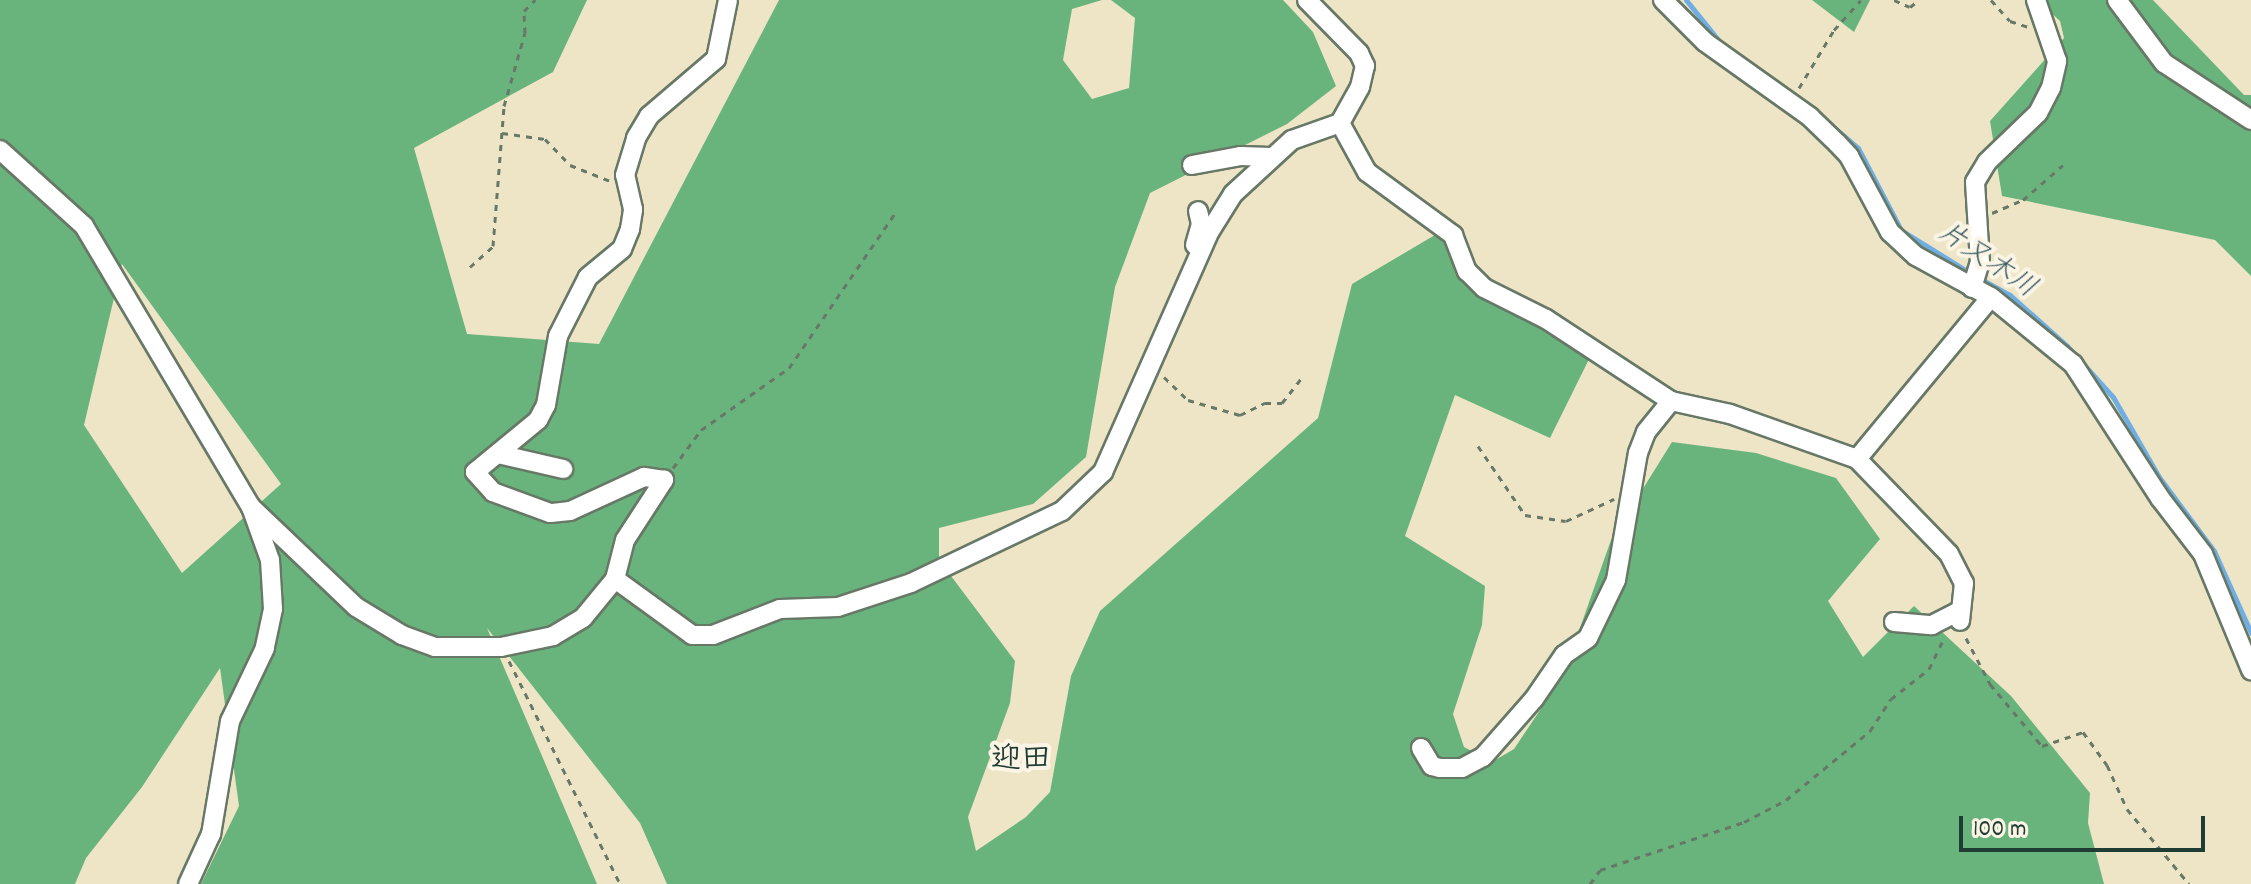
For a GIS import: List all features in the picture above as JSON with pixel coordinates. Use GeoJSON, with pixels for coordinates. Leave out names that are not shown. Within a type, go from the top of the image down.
{"type":"FeatureCollection","features":[{"type":"Feature","properties":{"kind":"street"},"geometry":{"type":"LineString","coordinates":[[251,507],[356,607],[402,635],[435,647],[501,647],[553,636],[583,618],[615,579],[625,540],[664,480],[644,477],[570,511],[550,513],[493,492],[475,472],[538,420],[546,405],[558,336],[588,277],[622,249],[633,209],[625,177],[649,116],[716,59],[728,0]]}},
{"type":"Feature","properties":{"kind":"street"},"geometry":{"type":"LineString","coordinates":[[615,579],[692,635],[713,635],[780,609],[838,607],[945,570],[1062,511],[1103,472],[1154,365],[1193,271],[1233,194],[1292,140],[1340,123],[1360,87],[1365,66],[1307,0]]}},
{"type":"Feature","properties":{"kind":"street"},"geometry":{"type":"LineString","coordinates":[[1663,0],[1705,42],[1810,117],[1837,143],[1849,156],[1890,232],[1916,256],[1975,279],[1991,297],[2073,364],[2100,399],[2160,498],[2203,554],[2251,670]]}},
{"type":"Feature","properties":{"kind":"street"},"geometry":{"type":"LineString","coordinates":[[1975,279],[1983,216],[1975,182],[1987,162],[2038,113],[2051,88],[2057,61],[2036,0]]}},
{"type":"Feature","properties":{"kind":"street"},"geometry":{"type":"LineString","coordinates":[[2117,0],[2164,63],[2251,120]]}},
{"type":"Feature","properties":{"kind":"street"},"geometry":{"type":"LineString","coordinates":[[1340,123],[1367,172],[1453,235],[1474,280],[1546,319],[1671,401],[1730,414],[1857,459],[1949,554],[1966,596],[1958,617],[1932,625],[1894,622]]}},
{"type":"Feature","properties":{"kind":"street"},"geometry":{"type":"LineString","coordinates":[[0,150],[84,226],[251,507],[270,560],[273,609],[265,648],[230,721],[211,834],[188,884]]}},
{"type":"Feature","properties":{"kind":"street"},"geometry":{"type":"LineString","coordinates":[[1192,165],[1241,156],[1270,157]]}},
{"type":"Feature","properties":{"kind":"street"},"geometry":{"type":"LineString","coordinates":[[1193,271],[1201,224],[1198,211]]}},
{"type":"Feature","properties":{"kind":"street"},"geometry":{"type":"LineString","coordinates":[[1857,459],[1991,297]]}},
{"type":"Feature","properties":{"kind":"street"},"geometry":{"type":"LineString","coordinates":[[1421,748],[1440,768],[1462,768],[1483,757],[1534,699],[1564,655],[1588,638],[1611,599],[1646,432],[1671,401]]}},
{"type":"Feature","properties":{"kind":"street"},"geometry":{"type":"LineString","coordinates":[[498,454],[563,469]]}},
{"type":"Feature","properties":{"kind":"path"},"geometry":{"type":"LineString","coordinates":[[470,267],[493,246],[504,106],[525,33],[524,11],[535,0]]}},
{"type":"Feature","properties":{"kind":"path"},"geometry":{"type":"LineString","coordinates":[[1799,87],[1834,30],[1861,0]]}},
{"type":"Feature","properties":{"kind":"path"},"geometry":{"type":"LineString","coordinates":[[1894,0],[1910,7],[1919,0]]}},
{"type":"Feature","properties":{"kind":"path"},"geometry":{"type":"LineString","coordinates":[[1991,0],[2010,21],[2045,29]]}},
{"type":"Feature","properties":{"kind":"path"},"geometry":{"type":"LineString","coordinates":[[502,133],[545,139],[570,165],[595,179],[625,177]]}},
{"type":"Feature","properties":{"kind":"path"},"geometry":{"type":"LineString","coordinates":[[1983,216],[2023,200],[2063,165]]}},
{"type":"Feature","properties":{"kind":"path"},"geometry":{"type":"LineString","coordinates":[[664,480],[701,430],[789,368],[896,212]]}},
{"type":"Feature","properties":{"kind":"path"},"geometry":{"type":"LineString","coordinates":[[1154,365],[1188,400],[1240,415],[1265,403],[1282,403],[1302,377]]}},
{"type":"Feature","properties":{"kind":"path"},"geometry":{"type":"LineString","coordinates":[[1478,446],[1525,515],[1547,522],[1566,521],[1632,490]]}},
{"type":"Feature","properties":{"kind":"path"},"geometry":{"type":"LineString","coordinates":[[1590,884],[1600,870],[1744,822],[1786,800],[1870,731],[1891,699],[1929,669],[1958,617]]}},
{"type":"Feature","properties":{"kind":"path"},"geometry":{"type":"LineString","coordinates":[[1958,617],[1970,651],[2028,733],[2042,746],[2083,732],[2107,765],[2127,809],[2189,884]]}},
{"type":"Feature","properties":{"kind":"path"},"geometry":{"type":"LineString","coordinates":[[501,647],[620,884]]}},
{"type":"Feature","properties":{"kind":"green space"},"geometry":{"type":"Polygon","coordinates":[[[0,0],[587,0],[553,72],[414,148],[467,334],[599,344],[779,0],[1102,0],[1072,9],[1063,60],[1092,99],[1129,88],[1135,18],[1111,0],[1283,0],[1313,32],[1336,86],[1287,124],[1150,193],[1115,287],[1086,457],[1033,504],[939,528],[939,560],[1015,661],[1010,703],[968,817],[976,851],[1026,817],[1050,792],[1071,676],[1100,611],[1318,418],[1352,284],[1440,232],[1457,261],[1598,341],[1550,438],[1455,395],[1405,536],[1485,586],[1482,625],[1453,714],[1464,747],[1492,762],[1514,749],[1563,676],[1611,540],[1672,442],[1756,453],[1836,478],[1880,539],[1828,601],[1863,657],[1914,606],[2011,696],[2090,793],[2088,823],[2104,884],[667,884],[640,823],[487,628],[597,884],[201,884],[239,806],[220,668],[142,787],[86,858],[75,884],[0,884],[0,0]],[[122,264],[84,425],[182,573],[281,484],[122,264]]]}},
{"type":"Feature","properties":{"kind":"green space"},"geometry":{"type":"Polygon","coordinates":[[[1812,0],[1870,0],[1854,32],[1812,0]]]}},
{"type":"Feature","properties":{"kind":"green space"},"geometry":{"type":"Polygon","coordinates":[[[2037,0],[2153,0],[2244,95],[2251,95],[2251,276],[2215,240],[2002,196],[1990,121],[2064,38],[2060,21],[2037,0]]]}},
{"type":"Feature","properties":{"kind":"waterway","name":"片又木川"},"geometry":{"type":"LineString","coordinates":[[1686,0],[1720,42],[1769,77]]}},
{"type":"Feature","properties":{"kind":"waterway","name":"片又木川"},"geometry":{"type":"LineString","coordinates":[[1810,107],[1858,148],[1901,230],[1970,273]]}},
{"type":"Feature","properties":{"kind":"waterway","name":"片又木川"},"geometry":{"type":"LineString","coordinates":[[1979,278],[2010,295],[2067,346],[2113,397],[2159,477],[2214,551],[2251,633]]}},
{"type":"Feature","properties":{"kind":"district","name":"迎田"},"geometry":{"type":"Point","coordinates":[1021,762]}}]}
